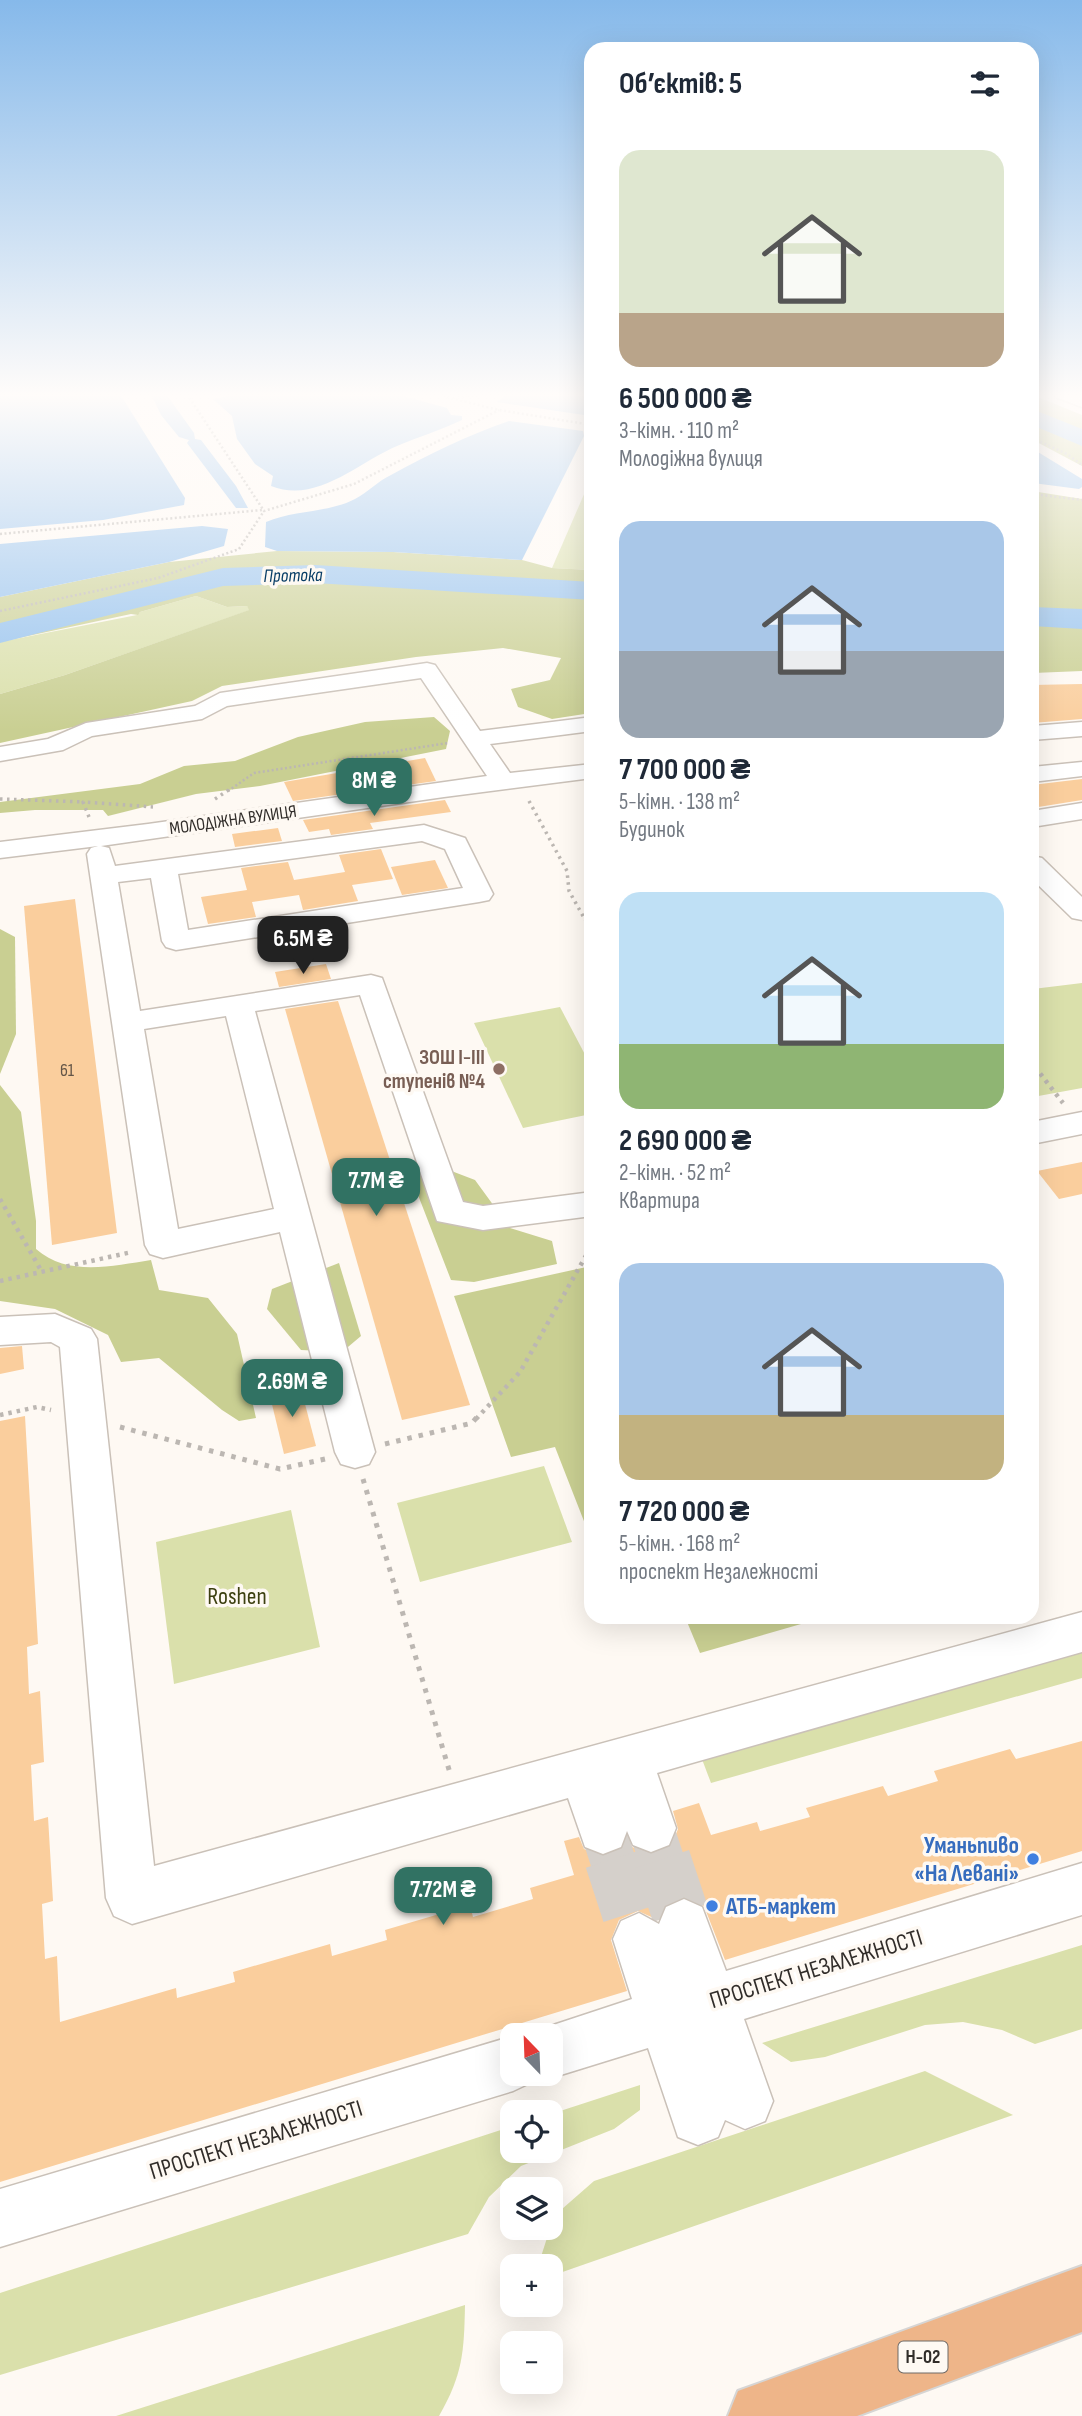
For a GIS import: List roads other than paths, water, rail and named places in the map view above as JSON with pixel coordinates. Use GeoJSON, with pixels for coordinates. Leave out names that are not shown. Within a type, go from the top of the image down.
{"type":"FeatureCollection","features":[{"type":"Feature","properties":{"kind":"main road","name":"Н-02"},"geometry":{"type":"LineString","coordinates":[[763,2416],[1082,2298]]}},
{"type":"Feature","properties":{"kind":"street"},"geometry":{"type":"LineString","coordinates":[[0,754],[54,745],[86,730],[202,712],[220,700],[427,670],[473,739],[509,779]]}},
{"type":"Feature","properties":{"kind":"street"},"geometry":{"type":"LineString","coordinates":[[473,739],[584,725]]}},
{"type":"Feature","properties":{"kind":"street"},"geometry":{"type":"LineString","coordinates":[[1039,732],[1082,729]]}},
{"type":"Feature","properties":{"kind":"street"},"geometry":{"type":"LineString","coordinates":[[1039,774],[1082,769]]}},
{"type":"Feature","properties":{"kind":"street","name":"МОЛОДІЖНА ВУЛИЦЯ"},"geometry":{"type":"LineString","coordinates":[[0,850],[98,840],[509,779],[584,772]]}},
{"type":"Feature","properties":{"kind":"street"},"geometry":{"type":"LineString","coordinates":[[1039,818],[1082,811]]}},
{"type":"Feature","properties":{"kind":"street"},"geometry":{"type":"LineString","coordinates":[[104,876],[424,833],[456,844],[480,894],[176,941],[163,869]]}},
{"type":"Feature","properties":{"kind":"street"},"geometry":{"type":"LineString","coordinates":[[98,840],[163,1245],[292,1217]]}},
{"type":"Feature","properties":{"kind":"street"},"geometry":{"type":"LineString","coordinates":[[1039,871],[1082,912]]}},
{"type":"Feature","properties":{"kind":"street"},"geometry":{"type":"LineString","coordinates":[[127,1022],[371,984],[449,1212],[483,1218],[584,1205]]}},
{"type":"Feature","properties":{"kind":"street"},"geometry":{"type":"LineString","coordinates":[[238,1005],[355,1451]]}},
{"type":"Feature","properties":{"kind":"street"},"geometry":{"type":"LineString","coordinates":[[1039,1132],[1080,1123]]}},
{"type":"Feature","properties":{"kind":"street"},"geometry":{"type":"LineString","coordinates":[[0,1331],[55,1328],[78,1339],[132,1898],[459,1804],[606,1766],[1082,1632]]}},
{"type":"Feature","properties":{"kind":"street"},"geometry":{"type":"LineString","coordinates":[[606,1766],[651,1828]]}},
{"type":"Feature","properties":{"kind":"street"},"geometry":{"type":"LineString","coordinates":[[603,1830],[606,1766]]}},
{"type":"Feature","properties":{"kind":"street","name":"ПРОСПЕКТ НЕЗАЛЕЖНОСТІ"},"geometry":{"type":"LineString","coordinates":[[564,2047],[1082,1889]]}},
{"type":"Feature","properties":{"kind":"street"},"geometry":{"type":"LineString","coordinates":[[662,1932],[722,2109]]}},
{"type":"Feature","properties":{"kind":"street","name":"ПРОСПЕКТ НЕЗАЛЕЖНОСТІ"},"geometry":{"type":"LineString","coordinates":[[0,2218],[500,2067]]}},
{"type":"Feature","properties":{"kind":"water"},"geometry":{"type":"Polygon","coordinates":[[[0,507],[175,507],[103,520],[0,529],[0,507]]]}},
{"type":"Feature","properties":{"kind":"water"},"geometry":{"type":"Polygon","coordinates":[[[332,507],[549,507],[522,560],[393,552],[277,551],[265,547],[266,522],[332,507]]]}},
{"type":"Feature","properties":{"kind":"water"},"geometry":{"type":"Polygon","coordinates":[[[202,526],[228,529],[224,546],[169,562],[0,597],[0,544],[202,526]]]}},
{"type":"Feature","properties":{"kind":"waterway","name":"Протока"},"geometry":{"type":"LineString","coordinates":[[0,633],[223,577],[315,574],[584,591]]}},
{"type":"Feature","properties":{"kind":"waterway","name":"Протока"},"geometry":{"type":"LineString","coordinates":[[1039,616],[1082,619]]}},
{"type":"Feature","properties":{"kind":"tunnel"},"geometry":{"type":"LineString","coordinates":[[651,1828],[662,1861]]}},
{"type":"Feature","properties":{"kind":"tunnel"},"geometry":{"type":"LineString","coordinates":[[603,1830],[613,1861]]}},
{"type":"Feature","properties":{"kind":"tunnel"},"geometry":{"type":"LineString","coordinates":[[613,1859],[639,1939]]}},
{"type":"Feature","properties":{"kind":"tunnel"},"geometry":{"type":"LineString","coordinates":[[662,1859],[684,1925]]}},
{"type":"Feature","properties":{"kind":"place","name":"ЗОШ І-ІІІ ступенів №4"},"geometry":{"type":"Point","coordinates":[499,1069]}},
{"type":"Feature","properties":{"kind":"place","name":"Уманьпиво «На Левані»"},"geometry":{"type":"Point","coordinates":[1033,1859]}},
{"type":"Feature","properties":{"kind":"place","name":"АТБ-маркет"},"geometry":{"type":"Point","coordinates":[712,1906]}},
{"type":"Feature","properties":{"kind":"park label","name":"Roshen"},"geometry":{"type":"Point","coordinates":[237,1596]}}]}
